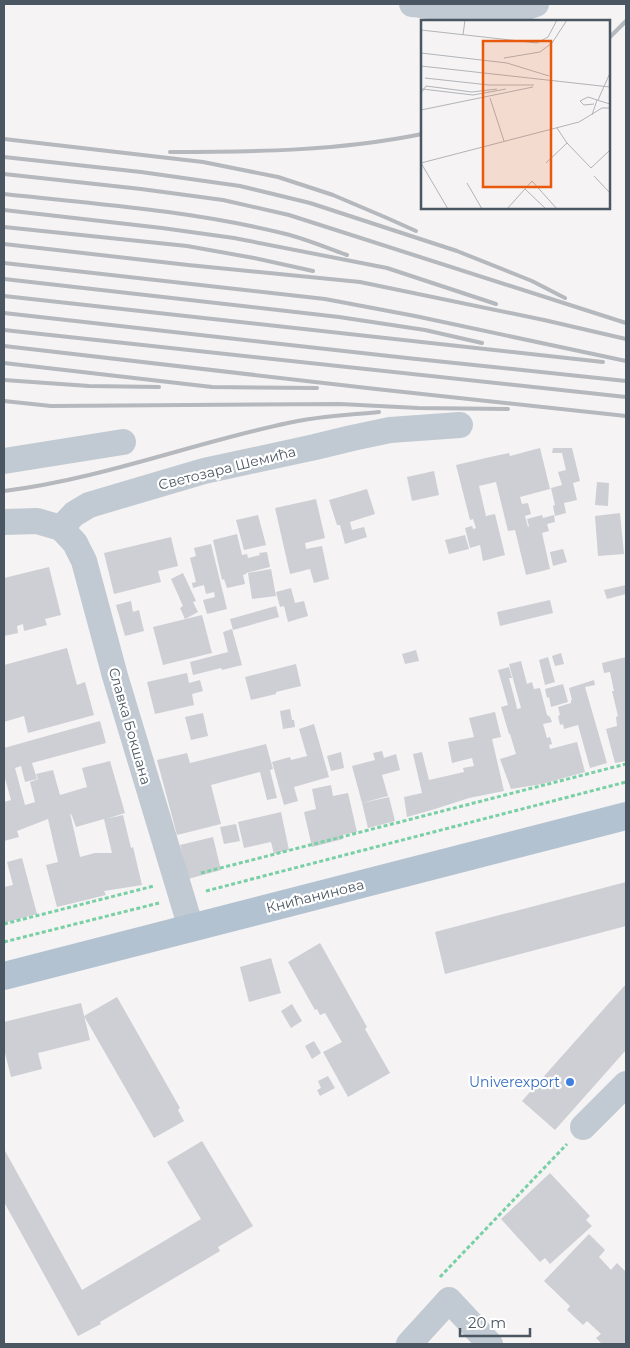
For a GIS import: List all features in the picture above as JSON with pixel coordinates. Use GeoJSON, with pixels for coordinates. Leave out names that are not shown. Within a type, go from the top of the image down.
{"type":"FeatureCollection","features":[{"type":"Feature","properties":{"kind":"main road","name":"Книћанинова"},"geometry":{"type":"LineString","coordinates":[[4,976],[626,816]]}},
{"type":"Feature","properties":{"kind":"street"},"geometry":{"type":"LineString","coordinates":[[412,4],[497,12],[536,4]]}},
{"type":"Feature","properties":{"kind":"street","name":"Светозара Шемића"},"geometry":{"type":"LineString","coordinates":[[61,528],[74,514],[89,505],[204,471],[390,430],[460,425]]}},
{"type":"Feature","properties":{"kind":"street"},"geometry":{"type":"LineString","coordinates":[[4,461],[123,442]]}},
{"type":"Feature","properties":{"kind":"street"},"geometry":{"type":"LineString","coordinates":[[4,522],[37,521],[61,528]]}},
{"type":"Feature","properties":{"kind":"street","name":"Славка Бокшана"},"geometry":{"type":"LineString","coordinates":[[61,528],[75,543],[84,561],[114,676],[191,928]]}},
{"type":"Feature","properties":{"kind":"street"},"geometry":{"type":"LineString","coordinates":[[583,1127],[626,1084]]}},
{"type":"Feature","properties":{"kind":"street"},"geometry":{"type":"LineString","coordinates":[[409,1344],[449,1300],[490,1344]]}},
{"type":"Feature","properties":{"kind":"path"},"geometry":{"type":"LineString","coordinates":[[4,942],[179,889],[626,764]]}},
{"type":"Feature","properties":{"kind":"path"},"geometry":{"type":"LineString","coordinates":[[4,924],[179,889],[626,782]]}},
{"type":"Feature","properties":{"kind":"path"},"geometry":{"type":"LineString","coordinates":[[449,1300],[437,1280],[583,1127]]}},
{"type":"Feature","properties":{"kind":"building"},"geometry":{"type":"Polygon","coordinates":[[[540,448],[550,489],[520,497],[522,504],[528,503],[531,514],[525,516],[528,527],[527,519],[542,515],[543,518],[554,515],[555,522],[547,524],[549,531],[542,533],[550,569],[526,575],[515,530],[508,531],[496,482],[479,486],[486,516],[495,514],[505,555],[483,561],[480,545],[470,548],[465,528],[472,526],[473,529],[476,528],[473,519],[470,520],[456,465],[509,453],[510,456],[540,448]]]}},
{"type":"Feature","properties":{"kind":"building"},"geometry":{"type":"Polygon","coordinates":[[[553,448],[572,448],[580,481],[573,483],[577,500],[564,503],[566,513],[555,516],[553,506],[555,505],[551,488],[562,485],[558,472],[566,470],[562,453],[552,453],[553,448]]]}},
{"type":"Feature","properties":{"kind":"building"},"geometry":{"type":"Polygon","coordinates":[[[434,471],[439,495],[412,501],[407,477],[434,471]]]}},
{"type":"Feature","properties":{"kind":"building"},"geometry":{"type":"Polygon","coordinates":[[[597,482],[609,483],[608,506],[595,505],[597,482]]]}},
{"type":"Feature","properties":{"kind":"building"},"geometry":{"type":"Polygon","coordinates":[[[367,489],[375,514],[350,522],[352,530],[364,527],[367,537],[345,544],[340,525],[337,525],[329,500],[367,489]]]}},
{"type":"Feature","properties":{"kind":"building"},"geometry":{"type":"Polygon","coordinates":[[[316,499],[325,538],[305,543],[306,549],[322,546],[329,579],[314,583],[310,569],[290,574],[275,508],[316,499]]]}},
{"type":"Feature","properties":{"kind":"building"},"geometry":{"type":"Polygon","coordinates":[[[620,513],[624,554],[598,556],[595,516],[620,513]]]}},
{"type":"Feature","properties":{"kind":"building"},"geometry":{"type":"Polygon","coordinates":[[[258,515],[266,545],[244,550],[236,520],[258,515]]]}},
{"type":"Feature","properties":{"kind":"building"},"geometry":{"type":"Polygon","coordinates":[[[237,534],[242,555],[247,554],[248,558],[267,552],[270,567],[246,573],[243,575],[245,584],[227,588],[224,579],[222,580],[213,540],[237,534]]]}},
{"type":"Feature","properties":{"kind":"building"},"geometry":{"type":"Polygon","coordinates":[[[465,535],[469,549],[449,554],[445,540],[465,535]]]}},
{"type":"Feature","properties":{"kind":"building"},"geometry":{"type":"Polygon","coordinates":[[[171,537],[178,566],[158,571],[161,582],[114,594],[104,553],[171,537]]]}},
{"type":"Feature","properties":{"kind":"building"},"geometry":{"type":"Polygon","coordinates":[[[211,544],[227,609],[207,614],[203,600],[215,597],[214,592],[206,594],[204,585],[193,588],[192,583],[196,582],[190,558],[196,556],[194,548],[211,544]]]}},
{"type":"Feature","properties":{"kind":"building"},"geometry":{"type":"Polygon","coordinates":[[[563,549],[567,562],[553,566],[550,552],[563,549]]]}},
{"type":"Feature","properties":{"kind":"building"},"geometry":{"type":"Polygon","coordinates":[[[49,567],[61,615],[45,619],[47,625],[24,631],[23,624],[17,626],[18,633],[4,636],[4,578],[49,567]]]}},
{"type":"Feature","properties":{"kind":"building"},"geometry":{"type":"Polygon","coordinates":[[[271,569],[276,596],[252,599],[248,573],[271,569]]]}},
{"type":"Feature","properties":{"kind":"building"},"geometry":{"type":"Polygon","coordinates":[[[183,573],[196,601],[193,602],[198,612],[185,619],[180,608],[183,606],[171,579],[183,573]]]}},
{"type":"Feature","properties":{"kind":"building"},"geometry":{"type":"Polygon","coordinates":[[[626,585],[626,594],[607,599],[604,590],[626,585]]]}},
{"type":"Feature","properties":{"kind":"building"},"geometry":{"type":"Polygon","coordinates":[[[291,588],[295,603],[304,601],[308,616],[288,622],[284,606],[280,607],[276,592],[291,588]]]}},
{"type":"Feature","properties":{"kind":"building"},"geometry":{"type":"Polygon","coordinates":[[[550,600],[553,613],[500,626],[497,612],[550,600]]]}},
{"type":"Feature","properties":{"kind":"building"},"geometry":{"type":"Polygon","coordinates":[[[131,601],[133,612],[139,610],[144,631],[125,636],[116,605],[131,601]]]}},
{"type":"Feature","properties":{"kind":"building"},"geometry":{"type":"Polygon","coordinates":[[[276,606],[279,617],[233,630],[230,619],[276,606]]]}},
{"type":"Feature","properties":{"kind":"building"},"geometry":{"type":"Polygon","coordinates":[[[202,615],[212,653],[163,665],[153,627],[202,615]]]}},
{"type":"Feature","properties":{"kind":"building"},"geometry":{"type":"Polygon","coordinates":[[[232,629],[242,665],[193,675],[190,662],[228,652],[223,632],[232,629]]]}},
{"type":"Feature","properties":{"kind":"building"},"geometry":{"type":"Polygon","coordinates":[[[67,648],[77,685],[85,682],[94,715],[28,733],[24,716],[4,722],[4,665],[67,648]]]}},
{"type":"Feature","properties":{"kind":"building"},"geometry":{"type":"Polygon","coordinates":[[[416,650],[419,661],[405,664],[402,654],[416,650]]]}},
{"type":"Feature","properties":{"kind":"building"},"geometry":{"type":"Polygon","coordinates":[[[561,653],[564,664],[555,666],[552,656],[561,653]]]}},
{"type":"Feature","properties":{"kind":"building"},"geometry":{"type":"Polygon","coordinates":[[[548,657],[555,682],[545,685],[539,660],[548,657]]]}},
{"type":"Feature","properties":{"kind":"building"},"geometry":{"type":"Polygon","coordinates":[[[626,657],[626,761],[615,763],[606,729],[617,726],[616,717],[618,716],[610,672],[604,673],[602,663],[626,657]]]}},
{"type":"Feature","properties":{"kind":"building"},"geometry":{"type":"Polygon","coordinates":[[[521,661],[527,684],[532,682],[534,689],[540,688],[547,715],[552,722],[543,724],[547,738],[550,737],[552,744],[549,745],[550,749],[577,742],[585,772],[542,784],[511,789],[500,759],[516,754],[501,707],[508,705],[498,670],[509,667],[512,678],[509,678],[517,709],[521,708],[509,664],[521,661]]]}},
{"type":"Feature","properties":{"kind":"building"},"geometry":{"type":"Polygon","coordinates":[[[296,664],[301,686],[251,700],[245,677],[296,664]]]}},
{"type":"Feature","properties":{"kind":"building"},"geometry":{"type":"Polygon","coordinates":[[[187,673],[189,683],[200,680],[203,691],[192,694],[194,705],[155,714],[147,682],[187,673]]]}},
{"type":"Feature","properties":{"kind":"building"},"geometry":{"type":"Polygon","coordinates":[[[594,680],[595,685],[585,687],[607,763],[590,768],[578,725],[564,729],[563,724],[560,725],[558,707],[571,703],[569,688],[594,680]]]}},
{"type":"Feature","properties":{"kind":"building"},"geometry":{"type":"Polygon","coordinates":[[[563,684],[568,702],[551,707],[545,689],[563,684]]]}},
{"type":"Feature","properties":{"kind":"building"},"geometry":{"type":"Polygon","coordinates":[[[290,709],[295,727],[283,729],[280,711],[290,709]]]}},
{"type":"Feature","properties":{"kind":"building"},"geometry":{"type":"Polygon","coordinates":[[[495,712],[501,737],[492,739],[504,791],[469,798],[407,817],[404,797],[422,793],[413,754],[422,752],[429,780],[464,772],[463,768],[474,766],[472,758],[452,763],[448,742],[474,737],[469,718],[495,712]]]}},
{"type":"Feature","properties":{"kind":"building"},"geometry":{"type":"Polygon","coordinates":[[[203,713],[208,736],[191,740],[185,717],[203,713]]]}},
{"type":"Feature","properties":{"kind":"building"},"geometry":{"type":"Polygon","coordinates":[[[100,721],[106,743],[32,763],[37,779],[25,782],[21,766],[15,768],[25,805],[35,802],[30,782],[38,779],[36,774],[53,770],[60,795],[87,787],[82,768],[110,761],[125,813],[106,819],[123,815],[142,885],[104,891],[106,895],[57,907],[46,865],[58,862],[48,819],[17,831],[19,837],[4,841],[4,802],[11,800],[4,775],[4,748],[100,721]],[[70,813],[80,857],[95,853],[112,853],[104,819],[76,827],[70,813]]]}},
{"type":"Feature","properties":{"kind":"building"},"geometry":{"type":"Polygon","coordinates":[[[314,724],[329,777],[294,787],[298,801],[284,805],[272,762],[290,757],[291,760],[307,756],[299,729],[314,724]]]}},
{"type":"Feature","properties":{"kind":"building"},"geometry":{"type":"Polygon","coordinates":[[[266,744],[273,769],[270,770],[277,798],[267,800],[260,772],[211,785],[221,824],[177,835],[157,760],[187,753],[190,763],[266,744]]]}},
{"type":"Feature","properties":{"kind":"building"},"geometry":{"type":"Polygon","coordinates":[[[382,751],[384,758],[396,754],[400,770],[382,775],[388,796],[362,803],[352,766],[375,760],[373,753],[382,751]]]}},
{"type":"Feature","properties":{"kind":"building"},"geometry":{"type":"Polygon","coordinates":[[[341,752],[344,768],[331,771],[327,756],[341,752]]]}},
{"type":"Feature","properties":{"kind":"building"},"geometry":{"type":"Polygon","coordinates":[[[331,785],[333,796],[348,793],[357,832],[342,835],[343,839],[312,847],[304,812],[316,809],[312,789],[331,785]]]}},
{"type":"Feature","properties":{"kind":"building"},"geometry":{"type":"Polygon","coordinates":[[[389,797],[395,821],[368,828],[362,803],[389,797]]]}},
{"type":"Feature","properties":{"kind":"building"},"geometry":{"type":"Polygon","coordinates":[[[281,812],[289,850],[274,854],[271,842],[244,848],[238,822],[281,812]]]}},
{"type":"Feature","properties":{"kind":"building"},"geometry":{"type":"Polygon","coordinates":[[[236,824],[240,841],[224,844],[220,827],[236,824]]]}},
{"type":"Feature","properties":{"kind":"building"},"geometry":{"type":"Polygon","coordinates":[[[213,837],[221,870],[188,879],[180,845],[213,837]]]}},
{"type":"Feature","properties":{"kind":"building"},"geometry":{"type":"Polygon","coordinates":[[[22,858],[37,914],[4,923],[4,887],[13,885],[7,862],[22,858]]]}},
{"type":"Feature","properties":{"kind":"building"},"geometry":{"type":"Polygon","coordinates":[[[626,882],[626,926],[445,974],[435,932],[626,882]]]}},
{"type":"Feature","properties":{"kind":"building"},"geometry":{"type":"Polygon","coordinates":[[[320,943],[367,1027],[365,1029],[390,1073],[348,1097],[323,1052],[342,1042],[325,1013],[320,1015],[317,1009],[315,1010],[288,962],[320,943]]]}},
{"type":"Feature","properties":{"kind":"building"},"geometry":{"type":"Polygon","coordinates":[[[271,958],[281,993],[249,1002],[240,967],[271,958]]]}},
{"type":"Feature","properties":{"kind":"building"},"geometry":{"type":"Polygon","coordinates":[[[626,984],[626,1050],[555,1130],[522,1101],[626,984]]]}},
{"type":"Feature","properties":{"kind":"building"},"geometry":{"type":"Polygon","coordinates":[[[117,997],[180,1108],[178,1110],[184,1121],[154,1138],[84,1016],[117,997]]]}},
{"type":"Feature","properties":{"kind":"building"},"geometry":{"type":"Polygon","coordinates":[[[81,1003],[90,1040],[38,1053],[42,1069],[11,1077],[4,1049],[4,1022],[81,1003]]]}},
{"type":"Feature","properties":{"kind":"building"},"geometry":{"type":"Polygon","coordinates":[[[292,1004],[302,1021],[291,1028],[281,1011],[292,1004]]]}},
{"type":"Feature","properties":{"kind":"building"},"geometry":{"type":"Polygon","coordinates":[[[314,1041],[321,1053],[312,1059],[305,1046],[314,1041]]]}},
{"type":"Feature","properties":{"kind":"building"},"geometry":{"type":"Polygon","coordinates":[[[328,1076],[335,1088],[320,1096],[317,1090],[321,1088],[318,1081],[328,1076]]]}},
{"type":"Feature","properties":{"kind":"building"},"geometry":{"type":"Polygon","coordinates":[[[202,1141],[253,1226],[218,1247],[220,1251],[100,1322],[101,1324],[78,1336],[4,1202],[4,1149],[82,1290],[201,1219],[167,1162],[202,1141]]]}},
{"type":"Feature","properties":{"kind":"building"},"geometry":{"type":"Polygon","coordinates":[[[550,1173],[590,1216],[586,1220],[592,1226],[550,1264],[545,1258],[540,1262],[501,1219],[550,1173]]]}},
{"type":"Feature","properties":{"kind":"building"},"geometry":{"type":"Polygon","coordinates":[[[589,1234],[605,1250],[599,1257],[611,1270],[617,1263],[626,1272],[626,1344],[602,1344],[596,1338],[601,1334],[587,1321],[583,1325],[567,1310],[570,1306],[544,1281],[589,1234]]]}},
{"type":"Feature","properties":{"kind":"railway"},"geometry":{"type":"LineString","coordinates":[[610,37],[626,21]]}},
{"type":"Feature","properties":{"kind":"railway"},"geometry":{"type":"LineString","coordinates":[[170,152],[265,151],[328,147],[391,140],[421,134]]}},
{"type":"Feature","properties":{"kind":"railway"},"geometry":{"type":"LineString","coordinates":[[4,139],[203,162],[278,177],[333,195],[416,231]]}},
{"type":"Feature","properties":{"kind":"railway"},"geometry":{"type":"LineString","coordinates":[[4,157],[141,172],[240,186],[310,203],[457,251],[532,281],[565,298]]}},
{"type":"Feature","properties":{"kind":"railway"},"geometry":{"type":"LineString","coordinates":[[4,174],[223,200],[289,215],[626,323]]}},
{"type":"Feature","properties":{"kind":"railway"},"geometry":{"type":"LineString","coordinates":[[4,194],[145,209],[216,219],[286,234],[347,255]]}},
{"type":"Feature","properties":{"kind":"railway"},"geometry":{"type":"LineString","coordinates":[[4,210],[234,238],[387,268],[496,304]]}},
{"type":"Feature","properties":{"kind":"railway"},"geometry":{"type":"LineString","coordinates":[[4,227],[187,246],[313,271]]}},
{"type":"Feature","properties":{"kind":"railway"},"geometry":{"type":"LineString","coordinates":[[4,244],[360,282],[626,339]]}},
{"type":"Feature","properties":{"kind":"railway"},"geometry":{"type":"LineString","coordinates":[[4,263],[325,299],[415,316],[626,361]]}},
{"type":"Feature","properties":{"kind":"railway"},"geometry":{"type":"LineString","coordinates":[[4,279],[339,317],[425,330],[482,343]]}},
{"type":"Feature","properties":{"kind":"railway"},"geometry":{"type":"LineString","coordinates":[[4,296],[603,362]]}},
{"type":"Feature","properties":{"kind":"railway"},"geometry":{"type":"LineString","coordinates":[[4,313],[626,381]]}},
{"type":"Feature","properties":{"kind":"railway"},"geometry":{"type":"LineString","coordinates":[[4,330],[626,397]]}},
{"type":"Feature","properties":{"kind":"railway"},"geometry":{"type":"LineString","coordinates":[[4,346],[626,416]]}},
{"type":"Feature","properties":{"kind":"railway"},"geometry":{"type":"LineString","coordinates":[[4,363],[212,387],[317,388]]}},
{"type":"Feature","properties":{"kind":"railway"},"geometry":{"type":"LineString","coordinates":[[4,380],[89,386],[159,387]]}},
{"type":"Feature","properties":{"kind":"railway"},"geometry":{"type":"LineString","coordinates":[[4,401],[51,406],[340,404],[418,408],[508,409]]}},
{"type":"Feature","properties":{"kind":"railway"},"geometry":{"type":"LineString","coordinates":[[4,491],[76,478],[288,423],[322,417],[379,412]]}},
{"type":"Feature","properties":{"kind":"place","name":"Univerexport"},"geometry":{"type":"Point","coordinates":[570,1082]}}]}
